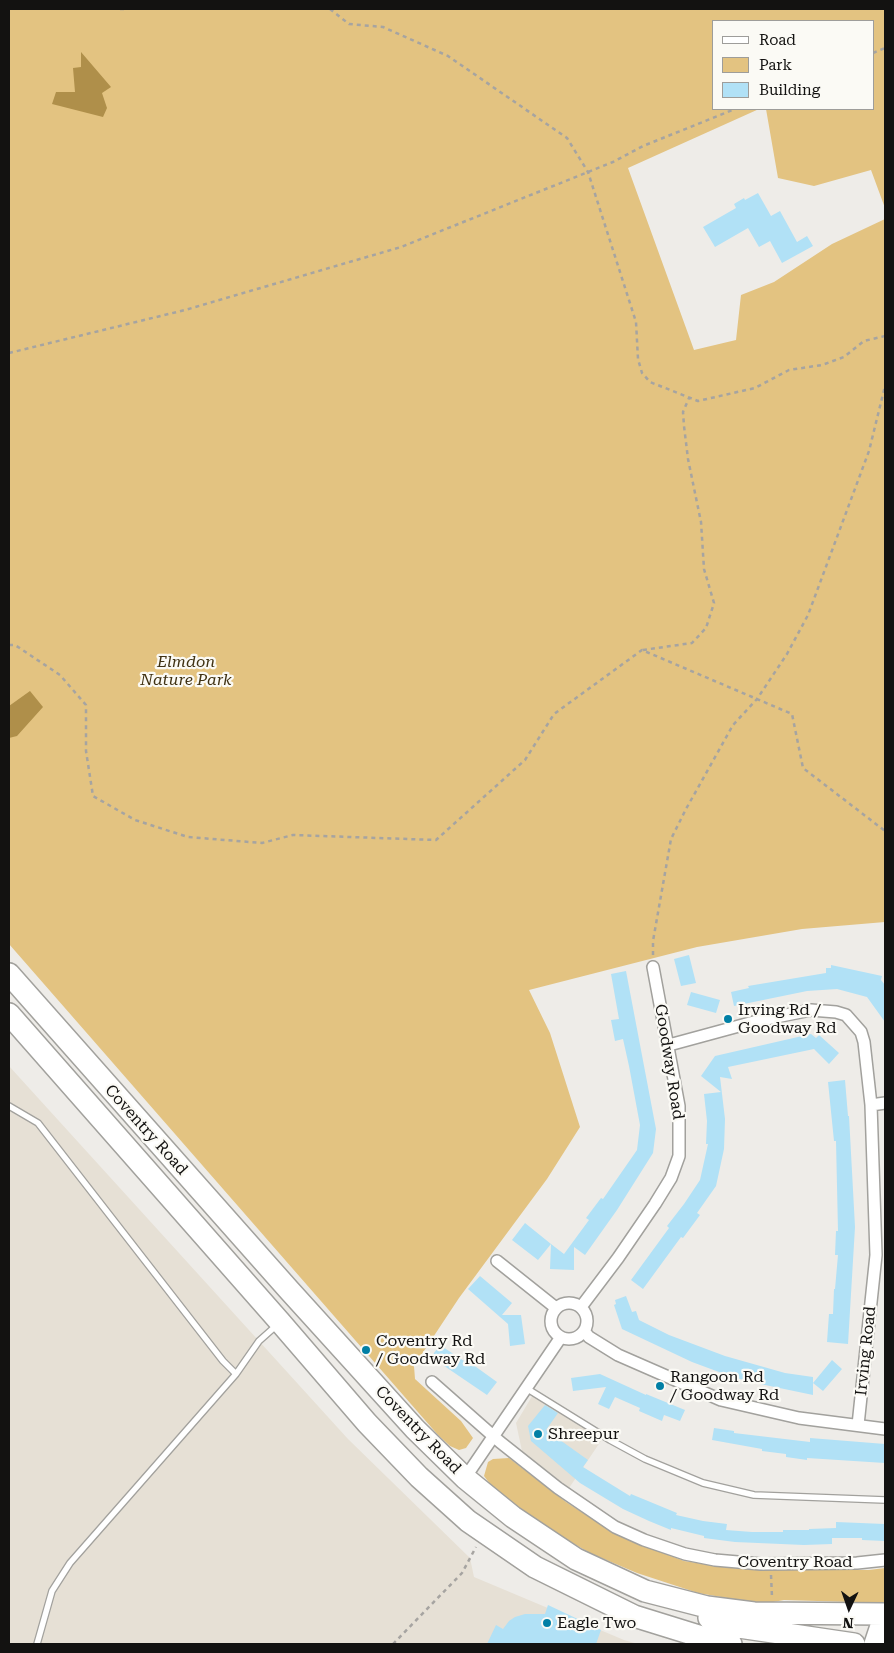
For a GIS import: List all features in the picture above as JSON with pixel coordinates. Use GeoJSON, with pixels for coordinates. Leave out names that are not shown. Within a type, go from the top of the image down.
{"type":"FeatureCollection","features":[{"type":"Feature","properties":{"kind":"highway","name":"Coventry Road"},"geometry":{"type":"LineString","coordinates":[[9,974],[346,1354],[415,1429],[465,1478],[513,1517],[576,1559],[645,1591],[707,1607],[754,1613],[885,1615]]}},
{"type":"Feature","properties":{"kind":"highway","name":"Coventry Road"},"geometry":{"type":"LineString","coordinates":[[9,1014],[367,1423],[418,1477],[468,1522],[535,1567],[634,1616],[730,1644]]}},
{"type":"Feature","properties":{"kind":"highway"},"geometry":{"type":"LineString","coordinates":[[645,1591],[678,1608],[739,1627],[854,1644]]}},
{"type":"Feature","properties":{"kind":"highway"},"geometry":{"type":"LineString","coordinates":[[875,1644],[885,1615]]}},
{"type":"Feature","properties":{"kind":"street","name":"Goodway Road"},"geometry":{"type":"LineString","coordinates":[[581,1307],[655,1204],[671,1178],[679,1156],[679,1106],[653,967]]}},
{"type":"Feature","properties":{"kind":"street","name":"Irving Road"},"geometry":{"type":"LineString","coordinates":[[669,1045],[761,1020],[811,1010],[836,1012],[846,1015],[861,1032],[864,1042],[871,1105],[876,1255],[858,1425]]}},
{"type":"Feature","properties":{"kind":"street"},"geometry":{"type":"LineString","coordinates":[[871,1105],[885,1103]]}},
{"type":"Feature","properties":{"kind":"street"},"geometry":{"type":"LineString","coordinates":[[497,1261],[556,1308]]}},
{"type":"Feature","properties":{"kind":"street"},"geometry":{"type":"LineString","coordinates":[[566,1303],[574,1303],[581,1307],[587,1318],[584,1332],[573,1338],[561,1337],[554,1332],[551,1324],[556,1308],[566,1303]]}},
{"type":"Feature","properties":{"kind":"street"},"geometry":{"type":"LineString","coordinates":[[584,1332],[618,1355],[721,1400],[799,1418],[885,1429]]}},
{"type":"Feature","properties":{"kind":"street"},"geometry":{"type":"LineString","coordinates":[[465,1478],[561,1337]]}},
{"type":"Feature","properties":{"kind":"street","name":"Coventry Road"},"geometry":{"type":"LineString","coordinates":[[432,1382],[493,1435],[584,1508],[644,1540],[685,1554],[715,1560],[770,1564],[857,1563],[885,1560]]}},
{"type":"Feature","properties":{"kind":"lane"},"geometry":{"type":"LineString","coordinates":[[9,1106],[38,1123],[236,1374]]}},
{"type":"Feature","properties":{"kind":"lane"},"geometry":{"type":"LineString","coordinates":[[37,1644],[52,1591],[70,1563],[236,1374],[260,1341],[280,1322]]}},
{"type":"Feature","properties":{"kind":"lane"},"geometry":{"type":"LineString","coordinates":[[526,1388],[645,1460],[703,1483],[754,1495],[885,1500]]}},
{"type":"Feature","properties":{"kind":"path"},"geometry":{"type":"LineString","coordinates":[[120,9],[125,9]]}},
{"type":"Feature","properties":{"kind":"path"},"geometry":{"type":"LineString","coordinates":[[330,9],[349,24],[383,27],[448,56],[567,138],[588,172],[636,322],[638,360],[642,373],[650,382],[698,401],[755,388],[789,370],[822,366],[844,357],[864,341],[885,336]]}},
{"type":"Feature","properties":{"kind":"path"},"geometry":{"type":"LineString","coordinates":[[9,354],[185,310],[401,247],[613,162],[643,146],[733,110]]}},
{"type":"Feature","properties":{"kind":"path"},"geometry":{"type":"LineString","coordinates":[[653,967],[653,941],[671,838],[733,725],[757,700],[787,654],[808,615],[869,451],[885,386]]}},
{"type":"Feature","properties":{"kind":"path"},"geometry":{"type":"LineString","coordinates":[[9,645],[15,645],[60,675],[86,705],[86,751],[93,796],[135,820],[188,837],[262,843],[293,835],[436,840],[525,760],[554,714],[642,650],[692,643],[706,628],[714,603],[704,569],[701,522],[688,459],[685,434],[683,412],[690,398]]}},
{"type":"Feature","properties":{"kind":"path"},"geometry":{"type":"LineString","coordinates":[[642,650],[792,714],[803,768],[885,831]]}},
{"type":"Feature","properties":{"kind":"path"},"geometry":{"type":"LineString","coordinates":[[393,1644],[462,1573],[477,1546]]}},
{"type":"Feature","properties":{"kind":"path"},"geometry":{"type":"LineString","coordinates":[[770,1564],[772,1600]]}},
{"type":"Feature","properties":{"kind":"shaded area"},"geometry":{"type":"Polygon","coordinates":[[[81,52],[111,87],[102,93],[107,108],[103,117],[52,104],[56,92],[75,92],[73,68],[81,67],[81,52]]]}},
{"type":"Feature","properties":{"kind":"shaded area"},"geometry":{"type":"Polygon","coordinates":[[[30,691],[43,707],[17,736],[9,738],[9,706],[30,691]]]}},
{"type":"Feature","properties":{"kind":"shaded area"},"geometry":{"type":"Polygon","coordinates":[[[9,1066],[348,1439],[470,1558],[474,1577],[624,1640],[638,1644],[9,1644],[9,1066]]]}},
{"type":"Feature","properties":{"kind":"shaded area"},"geometry":{"type":"Polygon","coordinates":[[[534,1393],[605,1435],[569,1488],[522,1451],[516,1423],[534,1393]]]}},
{"type":"Feature","properties":{"kind":"green space","name":"Elmdon Nature Park"},"geometry":{"type":"Polygon","coordinates":[[[9,9],[885,9],[885,208],[871,170],[814,186],[778,178],[766,110],[874,110],[874,20],[712,20],[712,110],[757,110],[628,168],[694,350],[736,340],[741,295],[774,282],[832,244],[885,219],[885,922],[802,929],[697,947],[529,990],[550,1033],[580,1127],[547,1179],[459,1298],[414,1366],[415,1379],[461,1421],[473,1438],[466,1448],[459,1450],[450,1446],[438,1435],[9,944],[9,9]]]}},
{"type":"Feature","properties":{"kind":"green space"},"geometry":{"type":"Polygon","coordinates":[[[509,1458],[566,1502],[603,1526],[635,1542],[684,1561],[731,1568],[778,1570],[869,1570],[885,1568],[885,1603],[784,1600],[762,1604],[698,1593],[637,1573],[590,1553],[557,1534],[523,1512],[490,1484],[484,1476],[488,1462],[493,1459],[509,1458]]]}},
{"type":"Feature","properties":{"kind":"building"},"geometry":{"type":"Polygon","coordinates":[[[758,193],[771,216],[780,211],[797,242],[807,236],[813,246],[782,263],[770,241],[759,247],[748,228],[715,247],[703,227],[736,208],[734,204],[758,193]]]}},
{"type":"Feature","properties":{"kind":"building"},"geometry":{"type":"Polygon","coordinates":[[[689,955],[696,983],[681,986],[674,959],[689,955]]]}},
{"type":"Feature","properties":{"kind":"building"},"geometry":{"type":"Polygon","coordinates":[[[831,965],[882,976],[881,980],[885,985],[885,1022],[867,997],[837,989],[807,991],[734,1006],[731,992],[749,988],[748,986],[826,973],[826,968],[831,968],[831,965]]]}},
{"type":"Feature","properties":{"kind":"building"},"geometry":{"type":"Polygon","coordinates":[[[626,971],[656,1129],[653,1153],[617,1210],[585,1255],[574,1247],[574,1270],[550,1269],[551,1244],[564,1254],[589,1220],[586,1218],[601,1198],[603,1199],[637,1150],[640,1125],[629,1066],[623,1039],[615,1041],[611,1020],[619,1019],[611,974],[626,971]]]}},
{"type":"Feature","properties":{"kind":"building"},"geometry":{"type":"Polygon","coordinates":[[[691,992],[720,1000],[716,1013],[687,1005],[691,992]]]}},
{"type":"Feature","properties":{"kind":"building"},"geometry":{"type":"Polygon","coordinates":[[[811,1034],[816,1038],[819,1035],[839,1053],[829,1064],[814,1049],[728,1067],[732,1079],[720,1077],[725,1119],[724,1149],[716,1186],[697,1213],[700,1215],[683,1238],[681,1237],[643,1289],[631,1280],[669,1228],[667,1226],[700,1180],[708,1144],[706,1144],[707,1121],[704,1094],[721,1092],[701,1076],[715,1056],[811,1034]]]}},
{"type":"Feature","properties":{"kind":"building"},"geometry":{"type":"Polygon","coordinates":[[[845,1080],[849,1116],[855,1227],[848,1344],[827,1342],[829,1314],[833,1314],[838,1255],[835,1255],[836,1231],[838,1231],[836,1141],[834,1141],[828,1082],[845,1080]]]}},
{"type":"Feature","properties":{"kind":"building"},"geometry":{"type":"Polygon","coordinates":[[[525,1223],[551,1244],[538,1260],[512,1240],[525,1223]]]}},
{"type":"Feature","properties":{"kind":"building"},"geometry":{"type":"Polygon","coordinates":[[[480,1276],[512,1303],[502,1315],[521,1315],[525,1344],[510,1346],[508,1324],[468,1289],[480,1276]]]}},
{"type":"Feature","properties":{"kind":"building"},"geometry":{"type":"Polygon","coordinates":[[[626,1296],[632,1312],[636,1311],[639,1320],[669,1335],[725,1356],[785,1373],[813,1377],[813,1395],[746,1381],[719,1372],[692,1362],[622,1329],[614,1305],[616,1304],[615,1300],[626,1296]]]}},
{"type":"Feature","properties":{"kind":"building"},"geometry":{"type":"Polygon","coordinates":[[[440,1345],[464,1361],[465,1359],[497,1382],[487,1395],[431,1357],[440,1345]]]}},
{"type":"Feature","properties":{"kind":"building"},"geometry":{"type":"Polygon","coordinates":[[[832,1360],[842,1369],[823,1391],[813,1383],[832,1360]]]}},
{"type":"Feature","properties":{"kind":"building"},"geometry":{"type":"Polygon","coordinates":[[[600,1374],[685,1410],[680,1421],[664,1415],[662,1421],[639,1411],[640,1408],[615,1397],[609,1409],[598,1404],[606,1387],[573,1391],[571,1378],[600,1374]]]}},
{"type":"Feature","properties":{"kind":"building"},"geometry":{"type":"Polygon","coordinates":[[[545,1405],[558,1413],[546,1430],[588,1460],[583,1467],[630,1496],[631,1494],[677,1513],[676,1515],[727,1524],[726,1530],[752,1532],[836,1528],[836,1522],[885,1524],[885,1541],[862,1540],[862,1538],[832,1538],[832,1544],[804,1545],[735,1542],[704,1538],[704,1536],[671,1528],[671,1530],[623,1509],[580,1483],[531,1441],[528,1426],[545,1405]]]}},
{"type":"Feature","properties":{"kind":"building"},"geometry":{"type":"Polygon","coordinates":[[[714,1428],[734,1431],[734,1433],[810,1442],[810,1438],[885,1444],[885,1463],[807,1458],[807,1460],[786,1457],[786,1454],[762,1451],[762,1449],[712,1440],[714,1428]]]}},
{"type":"Feature","properties":{"kind":"building","name":"Eagle Two"},"geometry":{"type":"Polygon","coordinates":[[[548,1605],[601,1630],[596,1644],[487,1644],[496,1625],[503,1629],[515,1617],[525,1614],[545,1614],[548,1605]]]}},
{"type":"Feature","properties":{"kind":"place","name":"Irving Rd / Goodway Rd"},"geometry":{"type":"Point","coordinates":[728,1019]}},
{"type":"Feature","properties":{"kind":"place","name":"Coventry Rd / Goodway Rd"},"geometry":{"type":"Point","coordinates":[366,1350]}},
{"type":"Feature","properties":{"kind":"place","name":"Rangoon Rd / Goodway Rd"},"geometry":{"type":"Point","coordinates":[660,1386]}},
{"type":"Feature","properties":{"kind":"place","name":"Shreepur"},"geometry":{"type":"Point","coordinates":[538,1434]}},
{"type":"Feature","properties":{"kind":"place","name":"Eagle Two"},"geometry":{"type":"Point","coordinates":[547,1623]}}]}
